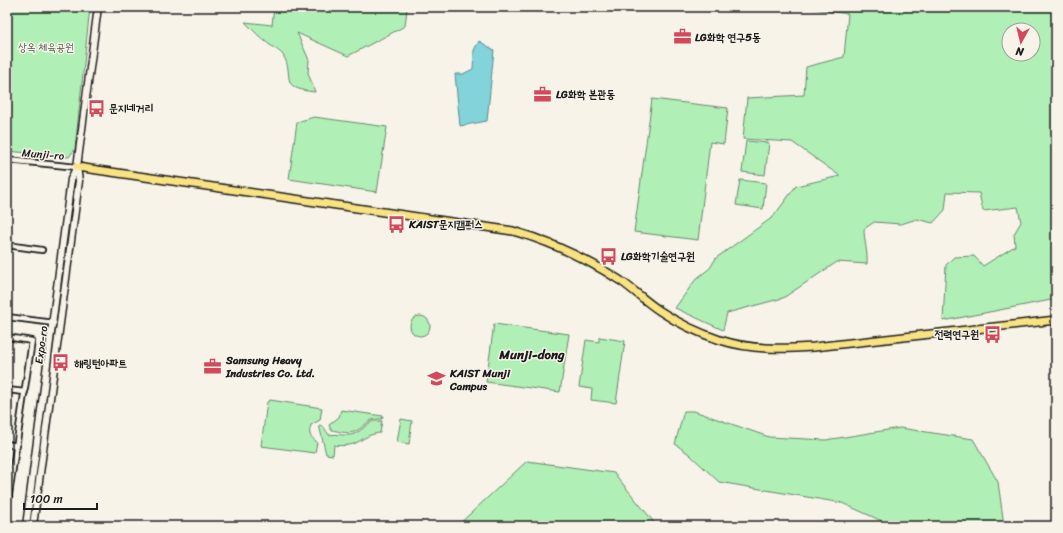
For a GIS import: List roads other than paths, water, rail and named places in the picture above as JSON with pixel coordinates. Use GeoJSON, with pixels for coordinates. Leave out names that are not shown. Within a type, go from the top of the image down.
{"type":"FeatureCollection","features":[{"type":"Feature","properties":{"kind":"main road","name":"Expo-ro"},"geometry":{"type":"LineString","coordinates":[[33,526],[79,181],[77,166],[98,7]]}},
{"type":"Feature","properties":{"kind":"main road","name":"Expo-ro"},"geometry":{"type":"LineString","coordinates":[[26,526],[54,323],[71,179],[77,166]]}},
{"type":"Feature","properties":{"kind":"main road"},"geometry":{"type":"LineString","coordinates":[[77,166],[514,231],[556,245],[587,261],[622,282],[660,311],[685,326],[722,340],[748,347],[778,350],[814,347],[1056,320]]}},
{"type":"Feature","properties":{"kind":"street","name":"Munji-ro"},"geometry":{"type":"LineString","coordinates":[[7,160],[77,166]]}},
{"type":"Feature","properties":{"kind":"street"},"geometry":{"type":"LineString","coordinates":[[7,245],[42,250]]}},
{"type":"Feature","properties":{"kind":"street"},"geometry":{"type":"LineString","coordinates":[[7,317],[54,323]]}},
{"type":"Feature","properties":{"kind":"street"},"geometry":{"type":"LineString","coordinates":[[7,337],[32,341],[17,446],[10,477],[7,508]]}},
{"type":"Feature","properties":{"kind":"street"},"geometry":{"type":"LineString","coordinates":[[7,390],[25,392]]}},
{"type":"Feature","properties":{"kind":"street"},"geometry":{"type":"LineString","coordinates":[[7,444],[17,446]]}},
{"type":"Feature","properties":{"kind":"water"},"geometry":{"type":"Polygon","coordinates":[[[479,41],[494,50],[487,121],[460,126],[455,74],[463,74],[473,69],[474,50],[479,41]]]}},
{"type":"Feature","properties":{"kind":"place","name":"LG화학 연구5동"},"geometry":{"type":"Point","coordinates":[682,37]}},
{"type":"Feature","properties":{"kind":"place","name":"LG화학 본관동"},"geometry":{"type":"Point","coordinates":[543,94]}},
{"type":"Feature","properties":{"kind":"place","name":"문지네거리"},"geometry":{"type":"Point","coordinates":[96,108]}},
{"type":"Feature","properties":{"kind":"place","name":"KAIST문지캠퍼스"},"geometry":{"type":"Point","coordinates":[396,224]}},
{"type":"Feature","properties":{"kind":"place","name":"LG화학기술연구원"},"geometry":{"type":"Point","coordinates":[608,256]}},
{"type":"Feature","properties":{"kind":"place","name":"전력연구원"},"geometry":{"type":"Point","coordinates":[992,334]}},
{"type":"Feature","properties":{"kind":"place","name":"해링턴아파트"},"geometry":{"type":"Point","coordinates":[61,363]}},
{"type":"Feature","properties":{"kind":"place","name":"Samsung Heavy Industries Co. Ltd."},"geometry":{"type":"Point","coordinates":[213,366]}},
{"type":"Feature","properties":{"kind":"place","name":"KAIST Munji Campus"},"geometry":{"type":"Point","coordinates":[437,379]}},
{"type":"Feature","properties":{"kind":"district","name":"Munji-dong"},"geometry":{"type":"Point","coordinates":[532,354]}},
{"type":"Feature","properties":{"kind":"park label","name":"상옥 체육공원"},"geometry":{"type":"Point","coordinates":[46,47]}}]}
